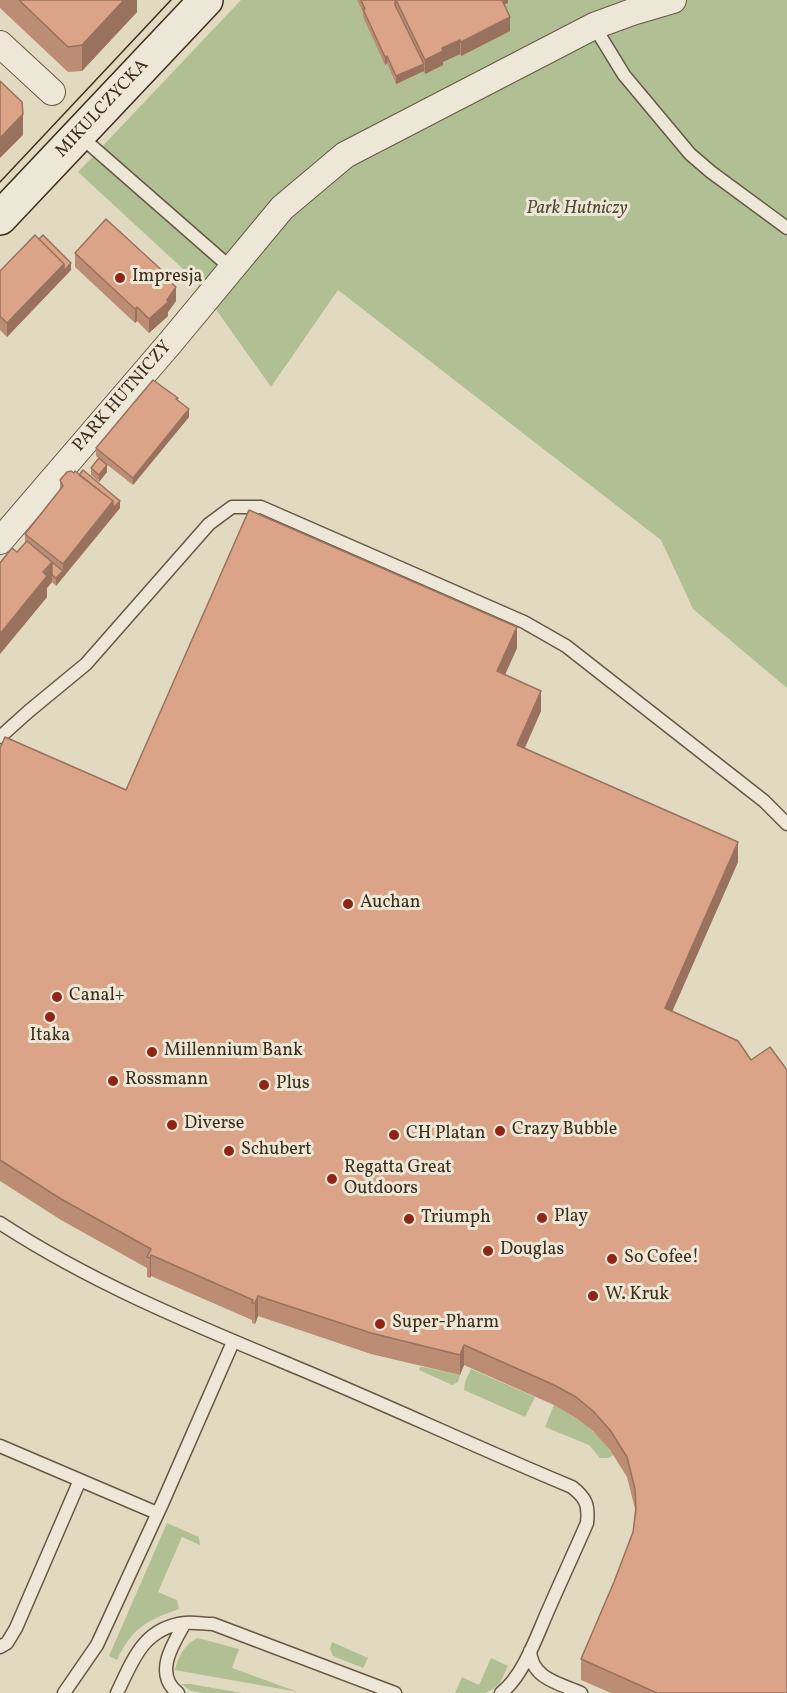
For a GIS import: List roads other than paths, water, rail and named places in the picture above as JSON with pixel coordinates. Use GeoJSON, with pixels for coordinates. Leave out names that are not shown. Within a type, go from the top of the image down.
{"type":"FeatureCollection","features":[{"type":"Feature","properties":{"kind":"main road","name":"MIKULCZYCKA"},"geometry":{"type":"LineString","coordinates":[[0,218],[206,0]]}},
{"type":"Feature","properties":{"kind":"street","name":"PARK HUTNICZY"},"geometry":{"type":"LineString","coordinates":[[0,541],[282,208],[345,155],[594,26],[673,0]]}},
{"type":"Feature","properties":{"kind":"street"},"geometry":{"type":"LineString","coordinates":[[0,44],[52,92]]}},
{"type":"Feature","properties":{"kind":"lane"},"geometry":{"type":"LineString","coordinates":[[594,26],[624,75],[690,154],[787,228]]}},
{"type":"Feature","properties":{"kind":"lane"},"geometry":{"type":"LineString","coordinates":[[79,135],[231,268]]}},
{"type":"Feature","properties":{"kind":"lane"},"geometry":{"type":"LineString","coordinates":[[0,737],[86,664],[209,525],[232,507],[261,507],[524,622],[566,646],[764,801],[787,824]]}},
{"type":"Feature","properties":{"kind":"lane"},"geometry":{"type":"LineString","coordinates":[[0,1223],[38,1248],[97,1280],[157,1308],[572,1487],[583,1495],[588,1509],[587,1523],[530,1651],[518,1674],[509,1687],[501,1693]]}},
{"type":"Feature","properties":{"kind":"lane"},"geometry":{"type":"LineString","coordinates":[[64,1693],[97,1645],[233,1342]]}},
{"type":"Feature","properties":{"kind":"lane"},"geometry":{"type":"LineString","coordinates":[[0,1446],[158,1513]]}},
{"type":"Feature","properties":{"kind":"lane"},"geometry":{"type":"LineString","coordinates":[[0,1647],[7,1643],[16,1628],[80,1480]]}},
{"type":"Feature","properties":{"kind":"lane"},"geometry":{"type":"LineString","coordinates":[[117,1693],[142,1644],[162,1629],[185,1623],[213,1624],[395,1693]]}},
{"type":"Feature","properties":{"kind":"lane"},"geometry":{"type":"LineString","coordinates":[[178,1693],[171,1688],[167,1678],[166,1664],[174,1642],[185,1623]]}},
{"type":"Feature","properties":{"kind":"lane"},"geometry":{"type":"LineString","coordinates":[[530,1651],[531,1660],[544,1677],[581,1693]]}},
{"type":"Feature","properties":{"kind":"tram line"},"geometry":{"type":"LineString","coordinates":[[0,182],[171,0]]}},
{"type":"Feature","properties":{"kind":"place","name":"Impresja"},"geometry":{"type":"Point","coordinates":[120,278]}},
{"type":"Feature","properties":{"kind":"place","name":"Auchan"},"geometry":{"type":"Point","coordinates":[348,904]}},
{"type":"Feature","properties":{"kind":"place","name":"Canal+"},"geometry":{"type":"Point","coordinates":[57,997]}},
{"type":"Feature","properties":{"kind":"place","name":"Itaka"},"geometry":{"type":"Point","coordinates":[50,1017]}},
{"type":"Feature","properties":{"kind":"place","name":"Millennium Bank"},"geometry":{"type":"Point","coordinates":[152,1052]}},
{"type":"Feature","properties":{"kind":"place","name":"Rossmann"},"geometry":{"type":"Point","coordinates":[113,1081]}},
{"type":"Feature","properties":{"kind":"place","name":"Plus"},"geometry":{"type":"Point","coordinates":[264,1085]}},
{"type":"Feature","properties":{"kind":"place","name":"Diverse"},"geometry":{"type":"Point","coordinates":[172,1125]}},
{"type":"Feature","properties":{"kind":"place","name":"Crazy Bubble"},"geometry":{"type":"Point","coordinates":[500,1131]}},
{"type":"Feature","properties":{"kind":"place","name":"CH Platan"},"geometry":{"type":"Point","coordinates":[394,1135]}},
{"type":"Feature","properties":{"kind":"place","name":"Schubert"},"geometry":{"type":"Point","coordinates":[229,1151]}},
{"type":"Feature","properties":{"kind":"place","name":"Regatta Great Outdoors"},"geometry":{"type":"Point","coordinates":[332,1179]}},
{"type":"Feature","properties":{"kind":"place","name":"Play"},"geometry":{"type":"Point","coordinates":[542,1218]}},
{"type":"Feature","properties":{"kind":"place","name":"Triumph"},"geometry":{"type":"Point","coordinates":[409,1219]}},
{"type":"Feature","properties":{"kind":"place","name":"Douglas"},"geometry":{"type":"Point","coordinates":[488,1251]}},
{"type":"Feature","properties":{"kind":"place","name":"So Cofee!"},"geometry":{"type":"Point","coordinates":[612,1259]}},
{"type":"Feature","properties":{"kind":"place","name":"W. Kruk"},"geometry":{"type":"Point","coordinates":[593,1296]}},
{"type":"Feature","properties":{"kind":"place","name":"Super-Pharm"},"geometry":{"type":"Point","coordinates":[380,1324]}},
{"type":"Feature","properties":{"kind":"park label","name":"Park Hutniczy"},"geometry":{"type":"Point","coordinates":[577,210]}}]}
